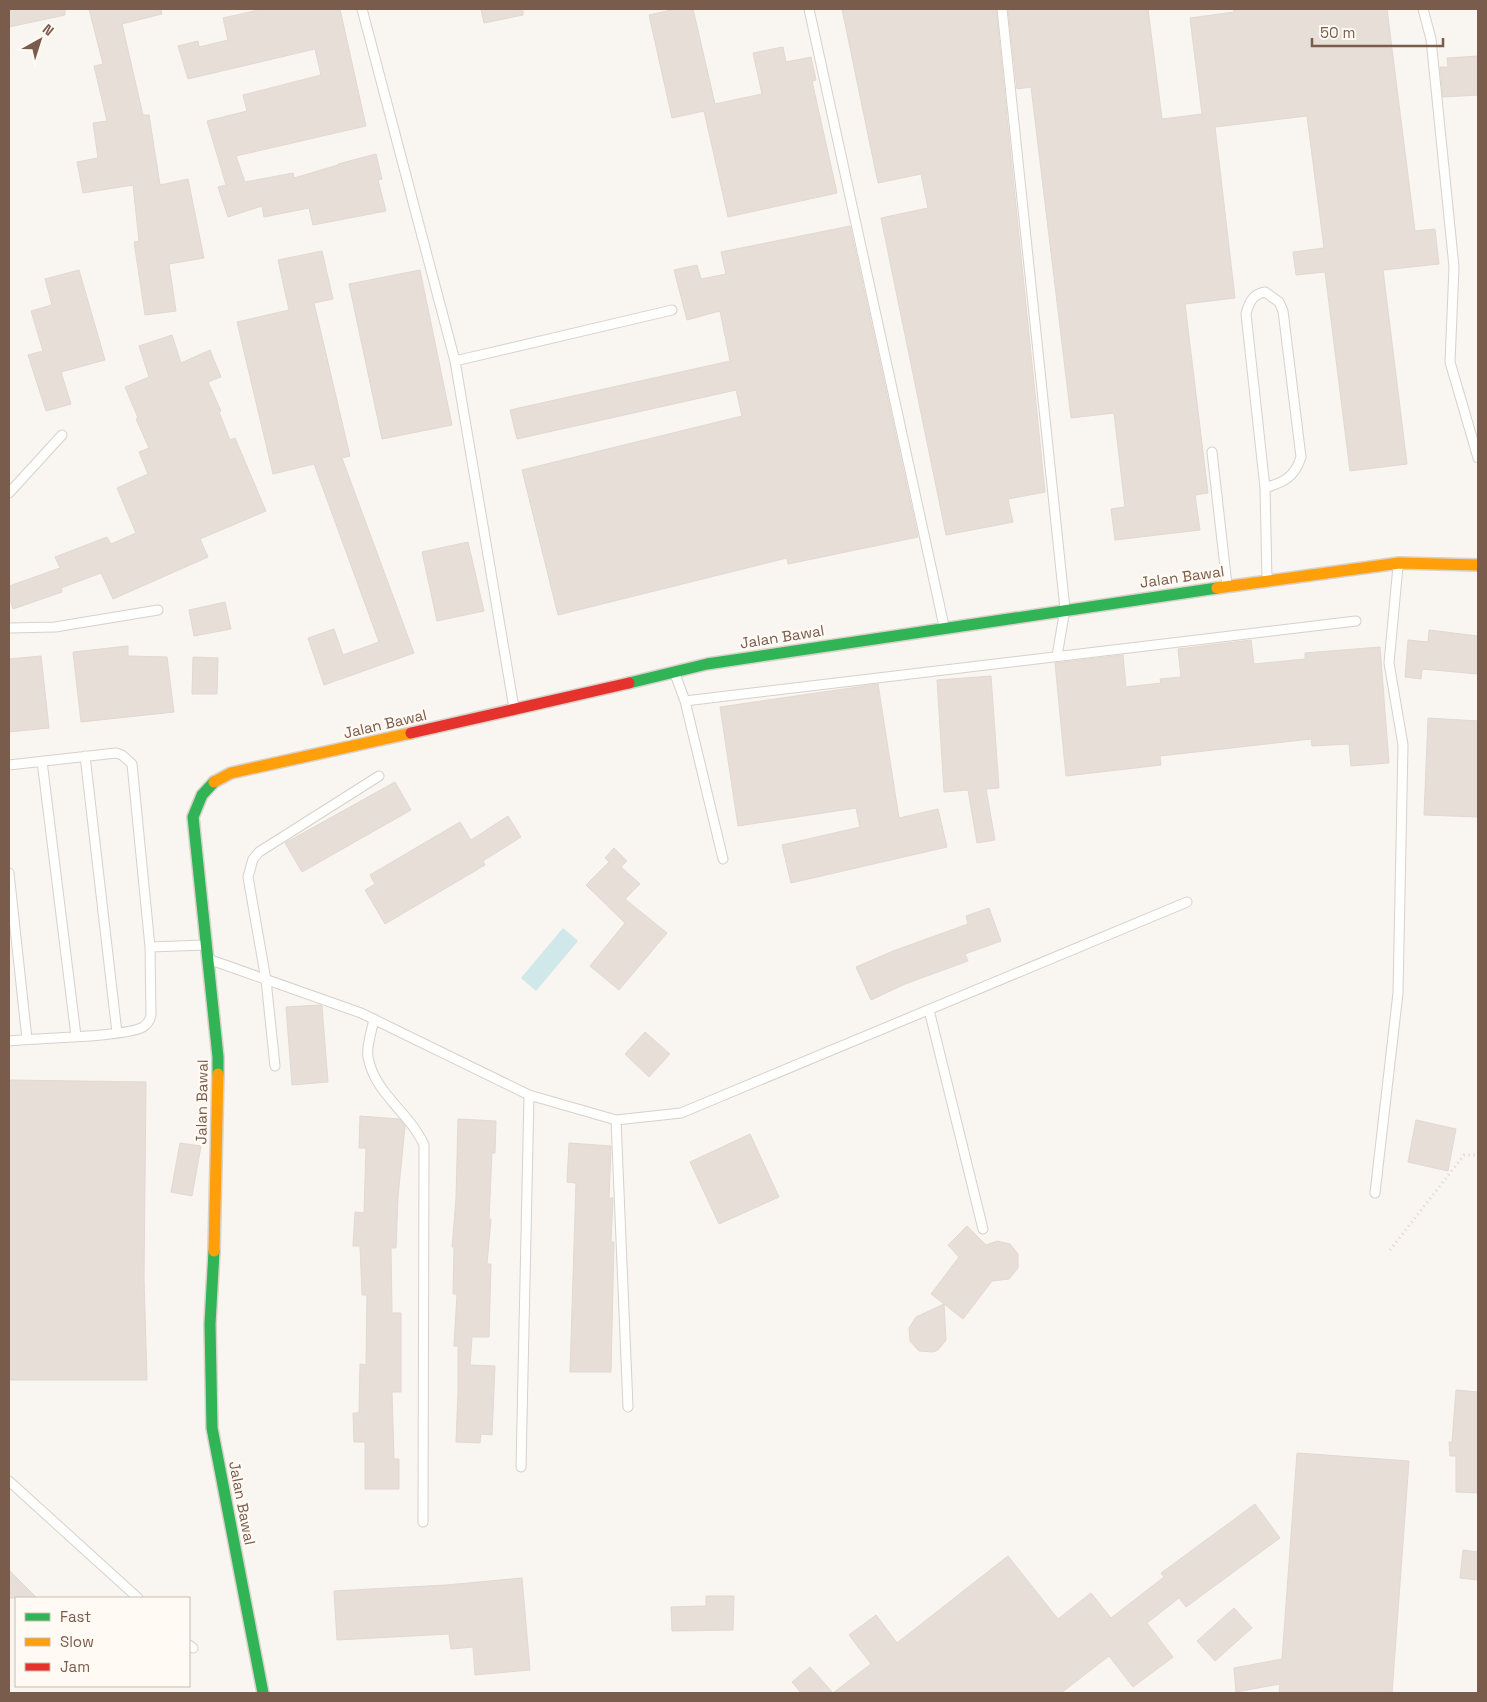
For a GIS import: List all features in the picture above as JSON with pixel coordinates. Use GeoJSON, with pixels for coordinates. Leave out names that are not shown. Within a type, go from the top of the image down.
{"type":"FeatureCollection","features":[{"type":"Feature","properties":{"kind":"street","name":"Jalan Bawal"},"geometry":{"type":"LineString","coordinates":[[263,1693],[212,1428],[210,1324],[216,1221],[218,1057],[210,960],[193,817],[199,798],[212,781],[230,773],[515,710],[707,664],[1065,609],[1399,563],[1478,564]]}},
{"type":"Feature","properties":{"kind":"lane"},"geometry":{"type":"LineString","coordinates":[[362,9],[456,361],[515,710]]}},
{"type":"Feature","properties":{"kind":"lane"},"geometry":{"type":"LineString","coordinates":[[809,9],[944,627]]}},
{"type":"Feature","properties":{"kind":"lane"},"geometry":{"type":"LineString","coordinates":[[1002,9],[1065,609],[1057,656]]}},
{"type":"Feature","properties":{"kind":"lane"},"geometry":{"type":"LineString","coordinates":[[1423,9],[1431,39],[1454,267],[1450,362],[1478,458]]}},
{"type":"Feature","properties":{"kind":"lane"},"geometry":{"type":"LineString","coordinates":[[1265,488],[1285,482],[1294,475],[1301,457],[1283,311],[1279,302],[1266,292],[1258,294],[1252,299],[1246,314],[1265,488],[1267,581]]}},
{"type":"Feature","properties":{"kind":"lane"},"geometry":{"type":"LineString","coordinates":[[456,361],[672,310]]}},
{"type":"Feature","properties":{"kind":"lane"},"geometry":{"type":"LineString","coordinates":[[9,493],[62,434]]}},
{"type":"Feature","properties":{"kind":"lane"},"geometry":{"type":"LineString","coordinates":[[1212,452],[1227,586]]}},
{"type":"Feature","properties":{"kind":"lane"},"geometry":{"type":"LineString","coordinates":[[1375,1193],[1398,993],[1404,745],[1389,663],[1399,563]]}},
{"type":"Feature","properties":{"kind":"lane"},"geometry":{"type":"LineString","coordinates":[[9,628],[55,627],[158,610]]}},
{"type":"Feature","properties":{"kind":"lane"},"geometry":{"type":"LineString","coordinates":[[684,701],[1356,620]]}},
{"type":"Feature","properties":{"kind":"lane"},"geometry":{"type":"LineString","coordinates":[[674,672],[684,701],[723,859]]}},
{"type":"Feature","properties":{"kind":"lane"},"geometry":{"type":"LineString","coordinates":[[9,766],[116,753],[122,755],[134,769],[150,947],[150,1020],[141,1028],[117,1033],[9,1040]]}},
{"type":"Feature","properties":{"kind":"lane"},"geometry":{"type":"LineString","coordinates":[[85,756],[117,1033]]}},
{"type":"Feature","properties":{"kind":"lane"},"geometry":{"type":"LineString","coordinates":[[42,761],[76,1036]]}},
{"type":"Feature","properties":{"kind":"lane"},"geometry":{"type":"LineString","coordinates":[[275,1066],[266,980],[248,877],[253,860],[259,852],[379,776]]}},
{"type":"Feature","properties":{"kind":"lane"},"geometry":{"type":"LineString","coordinates":[[9,873],[26,1039]]}},
{"type":"Feature","properties":{"kind":"lane"},"geometry":{"type":"LineString","coordinates":[[210,960],[374,1019],[529,1094],[616,1120],[681,1112],[1187,902]]}},
{"type":"Feature","properties":{"kind":"lane"},"geometry":{"type":"LineString","coordinates":[[150,947],[208,945]]}},
{"type":"Feature","properties":{"kind":"lane"},"geometry":{"type":"LineString","coordinates":[[929,1010],[983,1229]]}},
{"type":"Feature","properties":{"kind":"lane"},"geometry":{"type":"LineString","coordinates":[[374,1019],[368,1056],[372,1068],[378,1082],[418,1130],[424,1145],[422,1522]]}},
{"type":"Feature","properties":{"kind":"lane"},"geometry":{"type":"LineString","coordinates":[[521,1467],[529,1094]]}},
{"type":"Feature","properties":{"kind":"lane"},"geometry":{"type":"LineString","coordinates":[[616,1120],[628,1407]]}},
{"type":"Feature","properties":{"kind":"lane"},"geometry":{"type":"LineString","coordinates":[[9,1481],[137,1597]]}},
{"type":"Feature","properties":{"kind":"path"},"geometry":{"type":"LineString","coordinates":[[1390,1250],[1464,1155],[1478,1155]]}},
{"type":"Feature","properties":{"kind":"water"},"geometry":{"type":"Polygon","coordinates":[[[563,928],[578,941],[536,991],[521,978],[563,928]]]}},
{"type":"Feature","properties":{"kind":"building"},"geometry":{"type":"Polygon","coordinates":[[[9,9],[65,9],[65,15],[9,27],[9,9]]]}},
{"type":"Feature","properties":{"kind":"building"},"geometry":{"type":"Polygon","coordinates":[[[89,9],[161,9],[162,14],[122,24],[143,115],[149,115],[160,185],[188,179],[204,258],[169,264],[176,311],[145,315],[134,242],[139,241],[133,185],[83,193],[77,162],[98,158],[93,123],[107,121],[94,66],[103,64],[89,9]]]}},
{"type":"Feature","properties":{"kind":"building"},"geometry":{"type":"Polygon","coordinates":[[[263,9],[340,9],[366,126],[236,156],[245,182],[293,173],[294,178],[376,154],[382,179],[378,180],[386,211],[313,225],[309,208],[264,217],[262,206],[228,217],[218,187],[226,185],[207,121],[247,111],[243,95],[321,75],[315,49],[188,79],[178,46],[198,41],[199,47],[228,40],[223,18],[263,9]]]}},
{"type":"Feature","properties":{"kind":"building"},"geometry":{"type":"Polygon","coordinates":[[[481,9],[523,9],[523,15],[484,23],[481,9]]]}},
{"type":"Feature","properties":{"kind":"building"},"geometry":{"type":"Polygon","coordinates":[[[676,9],[693,9],[715,104],[762,94],[753,53],[783,47],[786,62],[811,57],[816,80],[812,81],[837,193],[728,217],[704,111],[672,118],[649,15],[676,9]]]}},
{"type":"Feature","properties":{"kind":"building"},"geometry":{"type":"Polygon","coordinates":[[[842,9],[996,9],[1045,492],[1008,499],[1013,522],[946,535],[881,218],[928,208],[921,174],[878,183],[842,9]]]}},
{"type":"Feature","properties":{"kind":"building"},"geometry":{"type":"Polygon","coordinates":[[[1008,9],[1148,9],[1162,119],[1202,114],[1190,18],[1234,12],[1233,9],[1387,9],[1415,231],[1435,229],[1439,264],[1383,270],[1407,464],[1350,471],[1325,272],[1296,275],[1293,252],[1324,248],[1307,116],[1215,127],[1235,298],[1185,304],[1208,493],[1195,495],[1200,530],[1115,540],[1111,509],[1125,507],[1114,413],[1071,418],[1031,87],[1017,89],[1008,9]]]}},
{"type":"Feature","properties":{"kind":"building"},"geometry":{"type":"Polygon","coordinates":[[[1478,56],[1478,95],[1443,97],[1440,67],[1448,67],[1447,58],[1478,56]]]}},
{"type":"Feature","properties":{"kind":"building"},"geometry":{"type":"Polygon","coordinates":[[[850,226],[918,537],[788,564],[787,558],[558,615],[522,470],[742,416],[736,390],[517,439],[510,410],[730,361],[720,311],[687,320],[674,270],[697,265],[701,279],[726,274],[721,252],[850,226]]]}},
{"type":"Feature","properties":{"kind":"building"},"geometry":{"type":"Polygon","coordinates":[[[322,251],[333,299],[314,303],[350,456],[342,458],[414,653],[324,685],[308,638],[334,629],[343,655],[379,642],[314,464],[273,474],[237,322],[289,310],[278,260],[322,251]]]}},
{"type":"Feature","properties":{"kind":"building"},"geometry":{"type":"Polygon","coordinates":[[[79,270],[105,360],[61,372],[71,404],[46,411],[28,355],[43,351],[31,311],[52,305],[45,279],[79,270]]]}},
{"type":"Feature","properties":{"kind":"building"},"geometry":{"type":"Polygon","coordinates":[[[420,270],[452,425],[382,439],[349,284],[420,270]]]}},
{"type":"Feature","properties":{"kind":"building"},"geometry":{"type":"Polygon","coordinates":[[[172,335],[181,363],[210,350],[221,377],[208,382],[221,411],[219,412],[230,440],[235,438],[266,511],[200,539],[208,557],[113,599],[101,573],[61,588],[62,592],[13,609],[9,596],[9,586],[60,568],[55,557],[107,537],[111,544],[136,533],[117,488],[148,474],[139,452],[149,448],[125,387],[149,377],[139,346],[172,335]]]}},
{"type":"Feature","properties":{"kind":"building"},"geometry":{"type":"Polygon","coordinates":[[[468,542],[484,611],[437,621],[422,552],[468,542]]]}},
{"type":"Feature","properties":{"kind":"building"},"geometry":{"type":"Polygon","coordinates":[[[225,602],[231,629],[194,636],[189,610],[225,602]]]}},
{"type":"Feature","properties":{"kind":"building"},"geometry":{"type":"Polygon","coordinates":[[[1429,630],[1478,636],[1478,674],[1422,669],[1421,679],[1405,677],[1408,640],[1428,642],[1429,630]]]}},
{"type":"Feature","properties":{"kind":"building"},"geometry":{"type":"Polygon","coordinates":[[[1251,640],[1254,664],[1305,659],[1305,653],[1380,647],[1389,763],[1351,766],[1349,744],[1312,746],[1311,739],[1160,756],[1161,765],[1066,776],[1055,663],[1123,655],[1126,687],[1161,683],[1160,679],[1181,677],[1178,649],[1251,640]]]}},
{"type":"Feature","properties":{"kind":"building"},"geometry":{"type":"Polygon","coordinates":[[[128,646],[128,656],[167,657],[174,712],[81,722],[73,652],[128,646]]]}},
{"type":"Feature","properties":{"kind":"building"},"geometry":{"type":"Polygon","coordinates":[[[41,656],[49,728],[9,732],[9,659],[41,656]]]}},
{"type":"Feature","properties":{"kind":"building"},"geometry":{"type":"Polygon","coordinates":[[[193,657],[218,658],[217,694],[192,694],[193,657]]]}},
{"type":"Feature","properties":{"kind":"building"},"geometry":{"type":"Polygon","coordinates":[[[991,676],[999,788],[986,789],[995,840],[977,843],[968,790],[944,792],[937,680],[991,676]]]}},
{"type":"Feature","properties":{"kind":"building"},"geometry":{"type":"Polygon","coordinates":[[[878,684],[899,818],[938,809],[947,847],[791,883],[782,845],[860,827],[856,808],[738,826],[720,707],[878,684]]]}},
{"type":"Feature","properties":{"kind":"building"},"geometry":{"type":"Polygon","coordinates":[[[1428,718],[1478,721],[1478,817],[1424,815],[1428,718]]]}},
{"type":"Feature","properties":{"kind":"building"},"geometry":{"type":"Polygon","coordinates":[[[395,782],[411,810],[302,872],[285,843],[395,782]]]}},
{"type":"Feature","properties":{"kind":"building"},"geometry":{"type":"Polygon","coordinates":[[[508,816],[521,837],[483,861],[485,865],[385,924],[365,890],[375,884],[370,875],[460,822],[471,840],[508,816]]]}},
{"type":"Feature","properties":{"kind":"building"},"geometry":{"type":"Polygon","coordinates":[[[614,848],[627,861],[621,867],[640,884],[625,899],[667,933],[619,990],[590,966],[625,923],[586,885],[609,862],[605,858],[614,848]]]}},
{"type":"Feature","properties":{"kind":"building"},"geometry":{"type":"Polygon","coordinates":[[[989,908],[1001,941],[965,954],[968,961],[905,984],[871,1000],[856,967],[893,951],[968,924],[966,916],[989,908]]]}},
{"type":"Feature","properties":{"kind":"building"},"geometry":{"type":"Polygon","coordinates":[[[322,1006],[328,1082],[292,1085],[286,1007],[322,1006]]]}},
{"type":"Feature","properties":{"kind":"building"},"geometry":{"type":"Polygon","coordinates":[[[645,1032],[670,1054],[649,1077],[625,1054],[645,1032]]]}},
{"type":"Feature","properties":{"kind":"building"},"geometry":{"type":"Polygon","coordinates":[[[9,1080],[146,1082],[144,1279],[147,1380],[9,1380],[9,1080]]]}},
{"type":"Feature","properties":{"kind":"building"},"geometry":{"type":"Polygon","coordinates":[[[360,1116],[399,1119],[405,1126],[398,1197],[396,1248],[391,1248],[392,1313],[401,1313],[401,1392],[392,1392],[394,1459],[399,1459],[399,1489],[365,1489],[365,1442],[354,1442],[353,1413],[359,1413],[360,1364],[366,1365],[367,1295],[362,1295],[360,1246],[353,1246],[355,1212],[364,1213],[366,1148],[359,1148],[360,1116]]]}},
{"type":"Feature","properties":{"kind":"building"},"geometry":{"type":"Polygon","coordinates":[[[458,1119],[496,1121],[495,1153],[492,1153],[489,1219],[491,1219],[487,1264],[491,1264],[489,1337],[472,1337],[470,1365],[495,1366],[492,1435],[481,1434],[480,1443],[456,1442],[458,1346],[454,1346],[457,1294],[453,1294],[454,1247],[452,1247],[456,1199],[458,1119]]]}},
{"type":"Feature","properties":{"kind":"building"},"geometry":{"type":"Polygon","coordinates":[[[1416,1120],[1456,1129],[1448,1171],[1408,1162],[1416,1120]]]}},
{"type":"Feature","properties":{"kind":"building"},"geometry":{"type":"Polygon","coordinates":[[[750,1134],[779,1197],[719,1224],[690,1162],[750,1134]]]}},
{"type":"Feature","properties":{"kind":"building"},"geometry":{"type":"Polygon","coordinates":[[[180,1143],[201,1146],[192,1196],[171,1192],[180,1143]]]}},
{"type":"Feature","properties":{"kind":"building"},"geometry":{"type":"Polygon","coordinates":[[[569,1143],[611,1146],[609,1198],[613,1198],[611,1242],[614,1242],[611,1372],[570,1372],[576,1183],[567,1182],[569,1143]]]}},
{"type":"Feature","properties":{"kind":"building"},"geometry":{"type":"Polygon","coordinates":[[[967,1226],[986,1245],[997,1241],[1010,1244],[1018,1254],[1018,1268],[1009,1279],[992,1281],[963,1319],[931,1294],[959,1257],[948,1245],[967,1226]]]}},
{"type":"Feature","properties":{"kind":"building"},"geometry":{"type":"Polygon","coordinates":[[[944,1304],[946,1340],[938,1350],[933,1352],[919,1351],[910,1341],[909,1328],[916,1317],[944,1304]]]}},
{"type":"Feature","properties":{"kind":"building"},"geometry":{"type":"Polygon","coordinates":[[[1456,1390],[1478,1392],[1478,1493],[1456,1492],[1456,1456],[1450,1456],[1449,1442],[1452,1442],[1456,1390]]]}},
{"type":"Feature","properties":{"kind":"building"},"geometry":{"type":"Polygon","coordinates":[[[1297,1453],[1409,1461],[1392,1693],[1279,1693],[1280,1684],[1236,1692],[1234,1668],[1282,1659],[1297,1453]]]}},
{"type":"Feature","properties":{"kind":"building"},"geometry":{"type":"Polygon","coordinates":[[[1255,1504],[1280,1538],[1186,1607],[1179,1598],[1147,1623],[1173,1657],[1133,1687],[1109,1656],[1061,1693],[833,1693],[871,1664],[849,1635],[876,1615],[897,1643],[1008,1556],[1058,1619],[1091,1593],[1111,1618],[1164,1577],[1161,1573],[1255,1504]]]}},
{"type":"Feature","properties":{"kind":"building"},"geometry":{"type":"Polygon","coordinates":[[[1463,1550],[1478,1552],[1478,1580],[1460,1578],[1463,1550]]]}},
{"type":"Feature","properties":{"kind":"building"},"geometry":{"type":"Polygon","coordinates":[[[9,1570],[36,1597],[9,1598],[9,1570]]]}},
{"type":"Feature","properties":{"kind":"building"},"geometry":{"type":"Polygon","coordinates":[[[522,1578],[530,1670],[475,1675],[473,1647],[451,1649],[449,1634],[337,1640],[334,1591],[446,1585],[522,1578]]]}},
{"type":"Feature","properties":{"kind":"building"},"geometry":{"type":"Polygon","coordinates":[[[706,1596],[734,1596],[733,1630],[672,1631],[671,1607],[706,1606],[706,1596]]]}},
{"type":"Feature","properties":{"kind":"building"},"geometry":{"type":"Polygon","coordinates":[[[1234,1608],[1252,1628],[1215,1661],[1197,1641],[1234,1608]]]}},
{"type":"Feature","properties":{"kind":"building"},"geometry":{"type":"Polygon","coordinates":[[[810,1667],[833,1693],[801,1693],[792,1682],[810,1667]]]}},
{"type":"Feature","properties":{"kind":"traffic: fast"},"geometry":{"type":"LineString","coordinates":[[629,683],[707,664],[1217,588]]}},
{"type":"Feature","properties":{"kind":"traffic: fast"},"geometry":{"type":"LineString","coordinates":[[214,782],[202,795],[193,817],[218,1057],[218,1074]]}},
{"type":"Feature","properties":{"kind":"traffic: fast"},"geometry":{"type":"LineString","coordinates":[[214,1251],[210,1324],[212,1428],[263,1693]]}},
{"type":"Feature","properties":{"kind":"traffic: slow"},"geometry":{"type":"LineString","coordinates":[[1217,588],[1399,563],[1478,565]]}},
{"type":"Feature","properties":{"kind":"traffic: slow"},"geometry":{"type":"LineString","coordinates":[[214,782],[231,773],[411,733]]}},
{"type":"Feature","properties":{"kind":"traffic: slow"},"geometry":{"type":"LineString","coordinates":[[214,1251],[218,1074]]}},
{"type":"Feature","properties":{"kind":"traffic: jam"},"geometry":{"type":"LineString","coordinates":[[411,733],[629,683]]}}]}
